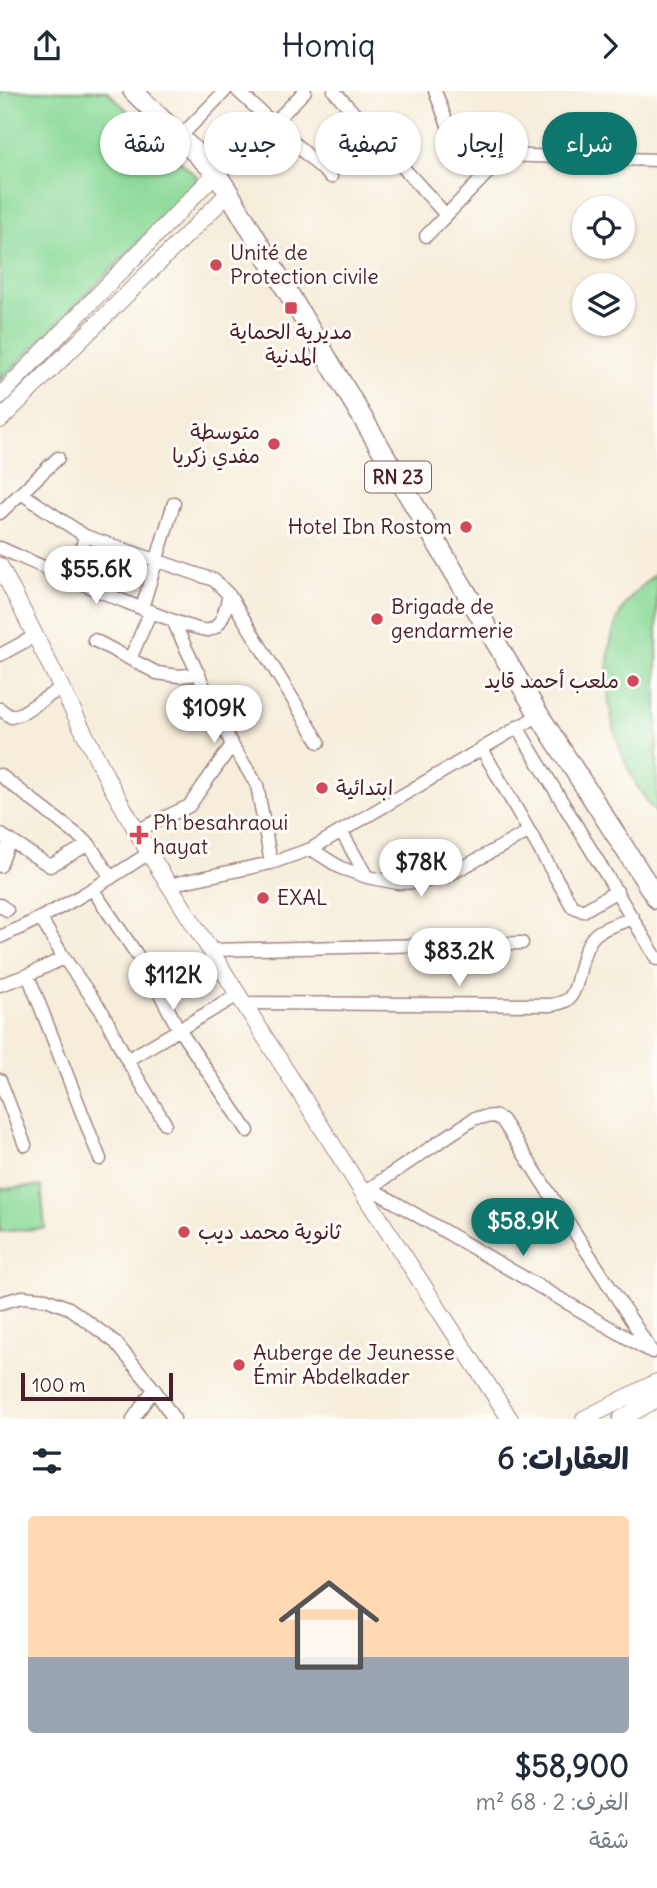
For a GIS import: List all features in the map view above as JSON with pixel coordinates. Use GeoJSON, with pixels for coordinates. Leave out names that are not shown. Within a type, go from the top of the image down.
{"type":"FeatureCollection","features":[{"type":"Feature","properties":{"kind":"main road","name":"RN 23"},"geometry":{"type":"LineString","coordinates":[[133,91],[154,112]]}},
{"type":"Feature","properties":{"kind":"main road","name":"RN 23"},"geometry":{"type":"LineString","coordinates":[[190,147],[204,161]]}},
{"type":"Feature","properties":{"kind":"main road","name":"RN 23"},"geometry":{"type":"LineString","coordinates":[[217,175],[539,715],[657,899]]}},
{"type":"Feature","properties":{"kind":"street"},"geometry":{"type":"LineString","coordinates":[[190,127],[225,91]]}},
{"type":"Feature","properties":{"kind":"street"},"geometry":{"type":"LineString","coordinates":[[238,91],[260,112]]}},
{"type":"Feature","properties":{"kind":"street"},"geometry":{"type":"LineString","coordinates":[[285,112],[305,91]]}},
{"type":"Feature","properties":{"kind":"street"},"geometry":{"type":"LineString","coordinates":[[334,91],[446,215]]}},
{"type":"Feature","properties":{"kind":"street"},"geometry":{"type":"LineString","coordinates":[[435,91],[443,112]]}},
{"type":"Feature","properties":{"kind":"street"},"geometry":{"type":"LineString","coordinates":[[301,150],[331,177]]}},
{"type":"Feature","properties":{"kind":"street"},"geometry":{"type":"LineString","coordinates":[[528,156],[657,160]]}},
{"type":"Feature","properties":{"kind":"street"},"geometry":{"type":"LineString","coordinates":[[0,396],[214,175]]}},
{"type":"Feature","properties":{"kind":"street"},"geometry":{"type":"LineString","coordinates":[[426,236],[485,175]]}},
{"type":"Feature","properties":{"kind":"street"},"geometry":{"type":"LineString","coordinates":[[0,420],[229,193]]}},
{"type":"Feature","properties":{"kind":"street"},"geometry":{"type":"LineString","coordinates":[[0,513],[58,459]]}},
{"type":"Feature","properties":{"kind":"street"},"geometry":{"type":"LineString","coordinates":[[21,493],[85,536],[214,580],[229,594],[319,742]]}},
{"type":"Feature","properties":{"kind":"street"},"geometry":{"type":"LineString","coordinates":[[130,659],[174,503]]}},
{"type":"Feature","properties":{"kind":"street"},"geometry":{"type":"LineString","coordinates":[[74,579],[85,536]]}},
{"type":"Feature","properties":{"kind":"street"},"geometry":{"type":"LineString","coordinates":[[0,548],[173,621],[204,631],[212,630],[222,618],[229,594]]}},
{"type":"Feature","properties":{"kind":"street"},"geometry":{"type":"LineString","coordinates":[[0,566],[110,784],[168,885],[367,1191],[510,1419]]}},
{"type":"Feature","properties":{"kind":"street"},"geometry":{"type":"LineString","coordinates":[[173,621],[232,745],[257,785],[271,863]]}},
{"type":"Feature","properties":{"kind":"street"},"geometry":{"type":"LineString","coordinates":[[0,655],[36,636]]}},
{"type":"Feature","properties":{"kind":"street"},"geometry":{"type":"LineString","coordinates":[[94,640],[157,673],[199,674]]}},
{"type":"Feature","properties":{"kind":"street"},"geometry":{"type":"LineString","coordinates":[[0,709],[11,717],[61,688]]}},
{"type":"Feature","properties":{"kind":"street"},"geometry":{"type":"LineString","coordinates":[[168,885],[271,863],[311,849],[539,715]]}},
{"type":"Feature","properties":{"kind":"street"},"geometry":{"type":"LineString","coordinates":[[517,727],[657,959]]}},
{"type":"Feature","properties":{"kind":"street"},"geometry":{"type":"LineString","coordinates":[[136,831],[189,806],[232,745]]}},
{"type":"Feature","properties":{"kind":"street"},"geometry":{"type":"LineString","coordinates":[[482,749],[572,906],[583,911],[617,891]]}},
{"type":"Feature","properties":{"kind":"street"},"geometry":{"type":"LineString","coordinates":[[0,775],[89,844],[111,878]]}},
{"type":"Feature","properties":{"kind":"street"},"geometry":{"type":"LineString","coordinates":[[341,831],[367,877]]}},
{"type":"Feature","properties":{"kind":"street"},"geometry":{"type":"LineString","coordinates":[[311,849],[341,868],[367,877],[409,883],[445,877],[528,832]]}},
{"type":"Feature","properties":{"kind":"street"},"geometry":{"type":"LineString","coordinates":[[0,866],[5,837],[50,866],[89,844]]}},
{"type":"Feature","properties":{"kind":"street"},"geometry":{"type":"LineString","coordinates":[[0,937],[41,919],[93,890],[149,853]]}},
{"type":"Feature","properties":{"kind":"street"},"geometry":{"type":"LineString","coordinates":[[93,890],[148,971],[178,1028],[248,1131]]}},
{"type":"Feature","properties":{"kind":"street"},"geometry":{"type":"LineString","coordinates":[[127,1060],[178,1028],[241,999],[551,1005],[565,1001],[573,994],[580,963],[596,934],[633,918]]}},
{"type":"Feature","properties":{"kind":"street"},"geometry":{"type":"LineString","coordinates":[[41,919],[64,958],[103,1013],[127,1060],[165,1122]]}},
{"type":"Feature","properties":{"kind":"street"},"geometry":{"type":"LineString","coordinates":[[211,950],[522,943]]}},
{"type":"Feature","properties":{"kind":"street"},"geometry":{"type":"LineString","coordinates":[[0,985],[64,958]]}},
{"type":"Feature","properties":{"kind":"street"},"geometry":{"type":"LineString","coordinates":[[28,975],[100,1159]]}},
{"type":"Feature","properties":{"kind":"street"},"geometry":{"type":"LineString","coordinates":[[0,1080],[25,1145]]}},
{"type":"Feature","properties":{"kind":"street"},"geometry":{"type":"LineString","coordinates":[[367,1191],[475,1118],[495,1116],[502,1120],[654,1354]]}},
{"type":"Feature","properties":{"kind":"street"},"geometry":{"type":"LineString","coordinates":[[367,1191],[654,1354]]}},
{"type":"Feature","properties":{"kind":"street"},"geometry":{"type":"LineString","coordinates":[[0,1303],[22,1297],[46,1299],[69,1308],[116,1342],[174,1419]]}},
{"type":"Feature","properties":{"kind":"street"},"geometry":{"type":"LineString","coordinates":[[584,1419],[657,1382]]}},
{"type":"Feature","properties":{"kind":"street"},"geometry":{"type":"LineString","coordinates":[[133,1419],[154,1389]]}},
{"type":"Feature","properties":{"kind":"street"},"geometry":{"type":"LineString","coordinates":[[621,1419],[642,1414],[657,1399]]}},
{"type":"Feature","properties":{"kind":"green space"},"geometry":{"type":"Polygon","coordinates":[[[0,91],[107,91],[129,112],[100,112],[100,175],[190,175],[190,170],[200,180],[0,381],[0,91]]]}},
{"type":"Feature","properties":{"kind":"green space","name":"ملعب أحمد قايد"},"geometry":{"type":"Polygon","coordinates":[[[657,573],[657,814],[642,794],[619,745],[608,690],[608,662],[612,636],[624,606],[657,573]]]}},
{"type":"Feature","properties":{"kind":"green space"},"geometry":{"type":"Polygon","coordinates":[[[41,1186],[45,1228],[0,1232],[0,1189],[41,1186]]]}},
{"type":"Feature","properties":{"kind":"place","name":"Unité de Protection civile"},"geometry":{"type":"Point","coordinates":[216,265]}},
{"type":"Feature","properties":{"kind":"place","name":"مديرية الحماية المدنية"},"geometry":{"type":"Point","coordinates":[291,308]}},
{"type":"Feature","properties":{"kind":"place","name":"متوسطة مفدي زكريا"},"geometry":{"type":"Point","coordinates":[274,444]}},
{"type":"Feature","properties":{"kind":"place","name":"Hotel Ibn Rostom"},"geometry":{"type":"Point","coordinates":[466,527]}},
{"type":"Feature","properties":{"kind":"place","name":"Brigade de gendarmerie"},"geometry":{"type":"Point","coordinates":[377,619]}},
{"type":"Feature","properties":{"kind":"place","name":"ملعب أحمد قايد"},"geometry":{"type":"Point","coordinates":[633,681]}},
{"type":"Feature","properties":{"kind":"place","name":"ابتدائية"},"geometry":{"type":"Point","coordinates":[322,788]}},
{"type":"Feature","properties":{"kind":"place","name":"Ph besahraoui hayat"},"geometry":{"type":"Point","coordinates":[139,835]}},
{"type":"Feature","properties":{"kind":"place","name":"EXAL"},"geometry":{"type":"Point","coordinates":[263,898]}},
{"type":"Feature","properties":{"kind":"place","name":"ثانوية محمد ديب"},"geometry":{"type":"Point","coordinates":[184,1232]}},
{"type":"Feature","properties":{"kind":"place","name":"Auberge de Jeunesse Émir Abdelkader"},"geometry":{"type":"Point","coordinates":[239,1365]}}]}
